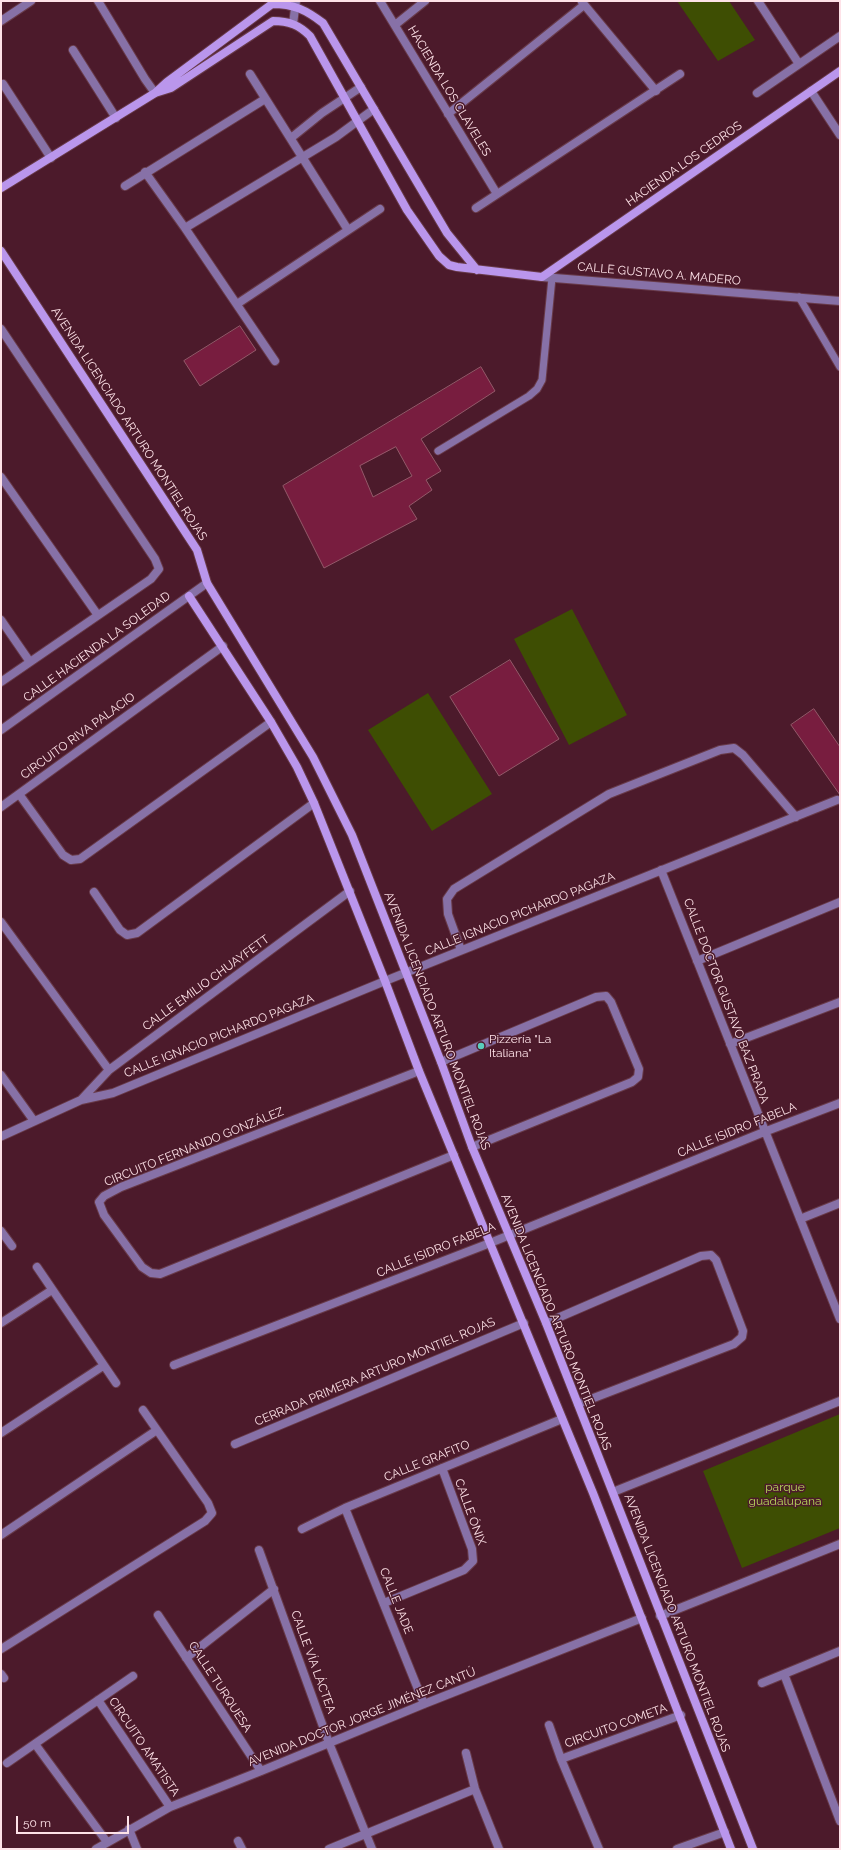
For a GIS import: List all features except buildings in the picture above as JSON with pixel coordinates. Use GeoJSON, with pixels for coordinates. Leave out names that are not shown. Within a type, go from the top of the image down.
{"type":"FeatureCollection","features":[{"type":"Feature","properties":{"kind":"main road"},"geometry":{"type":"LineString","coordinates":[[1,188],[155,93],[167,82],[272,4],[294,3],[323,23],[447,233],[477,270]]}},
{"type":"Feature","properties":{"kind":"main road"},"geometry":{"type":"LineString","coordinates":[[155,93],[171,88],[273,21],[293,24]]}},
{"type":"Feature","properties":{"kind":"main road","name":"CALLE GUSTAVO A. MADERO"},"geometry":{"type":"LineString","coordinates":[[293,24],[302,27],[310,36],[357,123],[407,210],[439,256],[450,265],[477,270],[542,277]]}},
{"type":"Feature","properties":{"kind":"main road","name":"HACIENDA LOS CEDROS"},"geometry":{"type":"LineString","coordinates":[[542,277],[840,71]]}},
{"type":"Feature","properties":{"kind":"main road","name":"AVENIDA LICENCIADO ARTURO MONTIEL ROJAS"},"geometry":{"type":"LineString","coordinates":[[1,251],[197,550],[207,583],[313,756],[352,835],[441,1062],[472,1147],[546,1323],[660,1616],[753,1849]]}},
{"type":"Feature","properties":{"kind":"main road"},"geometry":{"type":"LineString","coordinates":[[189,596],[223,646],[271,722],[297,767],[314,803],[350,891],[418,1070],[593,1492],[681,1715],[731,1849]]}},
{"type":"Feature","properties":{"kind":"street"},"geometry":{"type":"LineString","coordinates":[[1,21],[31,1]]}},
{"type":"Feature","properties":{"kind":"street"},"geometry":{"type":"LineString","coordinates":[[98,1],[155,93]]}},
{"type":"Feature","properties":{"kind":"street","name":"HACIENDA LOS CLAVELES"},"geometry":{"type":"LineString","coordinates":[[380,1],[498,194]]}},
{"type":"Feature","properties":{"kind":"street"},"geometry":{"type":"LineString","coordinates":[[395,25],[425,1]]}},
{"type":"Feature","properties":{"kind":"street"},"geometry":{"type":"LineString","coordinates":[[758,1],[799,64]]}},
{"type":"Feature","properties":{"kind":"street"},"geometry":{"type":"LineString","coordinates":[[293,24],[294,3]]}},
{"type":"Feature","properties":{"kind":"street"},"geometry":{"type":"LineString","coordinates":[[448,114],[583,3],[656,91]]}},
{"type":"Feature","properties":{"kind":"street"},"geometry":{"type":"LineString","coordinates":[[757,93],[840,36]]}},
{"type":"Feature","properties":{"kind":"street"},"geometry":{"type":"LineString","coordinates":[[73,50],[116,118]]}},
{"type":"Feature","properties":{"kind":"street"},"geometry":{"type":"LineString","coordinates":[[250,74],[304,157],[348,230]]}},
{"type":"Feature","properties":{"kind":"street"},"geometry":{"type":"LineString","coordinates":[[476,208],[680,74]]}},
{"type":"Feature","properties":{"kind":"street"},"geometry":{"type":"LineString","coordinates":[[3,84],[51,158]]}},
{"type":"Feature","properties":{"kind":"street"},"geometry":{"type":"LineString","coordinates":[[291,138],[322,113],[361,87]]}},
{"type":"Feature","properties":{"kind":"street"},"geometry":{"type":"LineString","coordinates":[[811,91],[840,135]]}},
{"type":"Feature","properties":{"kind":"street"},"geometry":{"type":"LineString","coordinates":[[125,186],[145,172],[265,99]]}},
{"type":"Feature","properties":{"kind":"street"},"geometry":{"type":"LineString","coordinates":[[185,228],[304,157],[357,123],[374,109]]}},
{"type":"Feature","properties":{"kind":"street"},"geometry":{"type":"LineString","coordinates":[[145,172],[185,228],[275,361]]}},
{"type":"Feature","properties":{"kind":"street"},"geometry":{"type":"LineString","coordinates":[[237,304],[380,209]]}},
{"type":"Feature","properties":{"kind":"street","name":"CALLE GUSTAVO A. MADERO"},"geometry":{"type":"LineString","coordinates":[[542,277],[840,301]]}},
{"type":"Feature","properties":{"kind":"street"},"geometry":{"type":"LineString","coordinates":[[1,329],[155,559],[159,569],[151,579],[97,614],[1,682]]}},
{"type":"Feature","properties":{"kind":"street"},"geometry":{"type":"LineString","coordinates":[[1,477],[97,614]]}},
{"type":"Feature","properties":{"kind":"street","name":"CALLE HACIENDA LA SOLEDAD"},"geometry":{"type":"LineString","coordinates":[[1,730],[207,583]]}},
{"type":"Feature","properties":{"kind":"street"},"geometry":{"type":"LineString","coordinates":[[1,620],[30,662]]}},
{"type":"Feature","properties":{"kind":"street","name":"CIRCUITO RIVA PALACIO"},"geometry":{"type":"LineString","coordinates":[[223,646],[18,794],[62,855],[71,860],[80,859],[271,722]]}},
{"type":"Feature","properties":{"kind":"street"},"geometry":{"type":"LineString","coordinates":[[461,950],[448,914],[447,899],[454,889],[609,794],[690,761],[720,750],[734,748],[743,755],[796,817]]}},
{"type":"Feature","properties":{"kind":"street"},"geometry":{"type":"LineString","coordinates":[[1,807],[18,794]]}},
{"type":"Feature","properties":{"kind":"street","name":"CALLE IGNACIO PICHARDO PAGAZA"},"geometry":{"type":"LineString","coordinates":[[2,1136],[81,1100],[112,1093],[461,950],[836,800]]}},
{"type":"Feature","properties":{"kind":"street"},"geometry":{"type":"LineString","coordinates":[[94,892],[120,930],[127,935],[137,933],[314,803]]}},
{"type":"Feature","properties":{"kind":"street","name":"CALLE DOCTOR GUSTAVO BAZ PRADA"},"geometry":{"type":"LineString","coordinates":[[661,870],[764,1132],[836,1301],[840,1319]]}},
{"type":"Feature","properties":{"kind":"street","name":"CALLE EMILIO CHUAYFETT"},"geometry":{"type":"LineString","coordinates":[[81,1100],[109,1070],[350,891]]}},
{"type":"Feature","properties":{"kind":"street"},"geometry":{"type":"LineString","coordinates":[[697,961],[840,902]]}},
{"type":"Feature","properties":{"kind":"street"},"geometry":{"type":"LineString","coordinates":[[1,922],[109,1070]]}},
{"type":"Feature","properties":{"kind":"street"},"geometry":{"type":"LineString","coordinates":[[441,1062],[596,997],[606,996],[612,1002],[639,1069],[638,1077],[632,1082],[472,1147]]}},
{"type":"Feature","properties":{"kind":"street"},"geometry":{"type":"LineString","coordinates":[[730,1044],[840,1002]]}},
{"type":"Feature","properties":{"kind":"street","name":"CIRCUITO FERNANDO GONZÁLEZ"},"geometry":{"type":"LineString","coordinates":[[418,1070],[121,1187],[104,1196],[99,1202],[104,1215],[142,1267],[151,1273],[160,1274],[454,1155]]}},
{"type":"Feature","properties":{"kind":"street"},"geometry":{"type":"LineString","coordinates":[[1,1075],[34,1121]]}},
{"type":"Feature","properties":{"kind":"street","name":"CALLE ISIDRO FABELA"},"geometry":{"type":"LineString","coordinates":[[174,1365],[490,1243],[764,1132],[840,1103]]}},
{"type":"Feature","properties":{"kind":"street"},"geometry":{"type":"LineString","coordinates":[[800,1219],[840,1203]]}},
{"type":"Feature","properties":{"kind":"street"},"geometry":{"type":"LineString","coordinates":[[1,1231],[12,1246]]}},
{"type":"Feature","properties":{"kind":"street"},"geometry":{"type":"LineString","coordinates":[[546,1323],[701,1256],[711,1256],[716,1260],[743,1331],[742,1337],[734,1344],[578,1404]]}},
{"type":"Feature","properties":{"kind":"street"},"geometry":{"type":"LineString","coordinates":[[37,1267],[116,1383]]}},
{"type":"Feature","properties":{"kind":"street"},"geometry":{"type":"LineString","coordinates":[[1,1323],[52,1290]]}},
{"type":"Feature","properties":{"kind":"street","name":"CERRADA PRIMERA ARTURO MONTIEL ROJAS"},"geometry":{"type":"LineString","coordinates":[[236,1444],[524,1323]]}},
{"type":"Feature","properties":{"kind":"street"},"geometry":{"type":"LineString","coordinates":[[1,1433],[104,1366]]}},
{"type":"Feature","properties":{"kind":"street"},"geometry":{"type":"LineString","coordinates":[[613,1492],[840,1400]]}},
{"type":"Feature","properties":{"kind":"street"},"geometry":{"type":"LineString","coordinates":[[1,1649],[205,1521],[212,1513],[208,1503],[143,1410]]}},
{"type":"Feature","properties":{"kind":"street","name":"CALLE GRAFITO"},"geometry":{"type":"LineString","coordinates":[[302,1529],[345,1508],[562,1419]]}},
{"type":"Feature","properties":{"kind":"street"},"geometry":{"type":"LineString","coordinates":[[1,1535],[157,1430]]}},
{"type":"Feature","properties":{"kind":"street","name":"CALLE ÓNIX"},"geometry":{"type":"LineString","coordinates":[[384,1603],[464,1570],[473,1561],[472,1550],[442,1468]]}},
{"type":"Feature","properties":{"kind":"street","name":"CALLE JADE"},"geometry":{"type":"LineString","coordinates":[[345,1508],[424,1704]]}},
{"type":"Feature","properties":{"kind":"street"},"geometry":{"type":"LineString","coordinates":[[660,1616],[840,1544]]}},
{"type":"Feature","properties":{"kind":"street","name":"CALLE VÍA LÁCTEA"},"geometry":{"type":"LineString","coordinates":[[259,1550],[329,1743],[372,1849]]}},
{"type":"Feature","properties":{"kind":"street"},"geometry":{"type":"LineString","coordinates":[[186,1658],[274,1589]]}},
{"type":"Feature","properties":{"kind":"street","name":"CALLE TURQUESA"},"geometry":{"type":"LineString","coordinates":[[158,1615],[261,1772]]}},
{"type":"Feature","properties":{"kind":"street","name":"AVENIDA DOCTOR JORGE JIMÉNEZ CANTÚ"},"geometry":{"type":"LineString","coordinates":[[96,1849],[170,1807],[261,1772],[424,1704],[642,1618]]}},
{"type":"Feature","properties":{"kind":"street"},"geometry":{"type":"LineString","coordinates":[[762,1683],[840,1651]]}},
{"type":"Feature","properties":{"kind":"street"},"geometry":{"type":"LineString","coordinates":[[784,1674],[840,1821]]}},
{"type":"Feature","properties":{"kind":"street","name":"CIRCUITO AMATISTA"},"geometry":{"type":"LineString","coordinates":[[7,1764],[134,1676]]}},
{"type":"Feature","properties":{"kind":"street","name":"CIRCUITO AMATISTA"},"geometry":{"type":"LineString","coordinates":[[98,1700],[170,1807]]}},
{"type":"Feature","properties":{"kind":"street","name":"CIRCUITO COMETA"},"geometry":{"type":"LineString","coordinates":[[561,1759],[681,1715]]}},
{"type":"Feature","properties":{"kind":"street","name":"CIRCUITO COMETA"},"geometry":{"type":"LineString","coordinates":[[549,1725],[561,1759],[599,1849]]}},
{"type":"Feature","properties":{"kind":"street"},"geometry":{"type":"LineString","coordinates":[[35,1744],[107,1842]]}},
{"type":"Feature","properties":{"kind":"street"},"geometry":{"type":"LineString","coordinates":[[466,1753],[475,1788],[499,1849]]}},
{"type":"Feature","properties":{"kind":"street"},"geometry":{"type":"LineString","coordinates":[[329,1849],[475,1788]]}},
{"type":"Feature","properties":{"kind":"street"},"geometry":{"type":"LineString","coordinates":[[130,1829],[137,1849]]}},
{"type":"Feature","properties":{"kind":"street"},"geometry":{"type":"LineString","coordinates":[[677,1849],[725,1832]]}},
{"type":"Feature","properties":{"kind":"street"},"geometry":{"type":"LineString","coordinates":[[238,1841],[242,1849]]}},
{"type":"Feature","properties":{"kind":"lane"},"geometry":{"type":"LineString","coordinates":[[438,451],[537,389],[542,380],[552,278]]}},
{"type":"Feature","properties":{"kind":"lane"},"geometry":{"type":"LineString","coordinates":[[799,298],[840,367]]}},
{"type":"Feature","properties":{"kind":"green space"},"geometry":{"type":"Polygon","coordinates":[[[677,1],[729,1],[755,40],[718,61],[677,1]]]}},
{"type":"Feature","properties":{"kind":"green space"},"geometry":{"type":"Polygon","coordinates":[[[572,609],[627,715],[569,745],[514,639],[572,609]]]}},
{"type":"Feature","properties":{"kind":"green space"},"geometry":{"type":"Polygon","coordinates":[[[428,693],[492,794],[432,831],[368,730],[428,693]]]}},
{"type":"Feature","properties":{"kind":"green space","name":"parque guadalupana"},"geometry":{"type":"Polygon","coordinates":[[[840,1414],[840,1528],[742,1568],[703,1471],[840,1414]]]}},
{"type":"Feature","properties":{"kind":"place","name":"Pizzería \"La Italiana\""},"geometry":{"type":"Point","coordinates":[481,1046]}}]}
